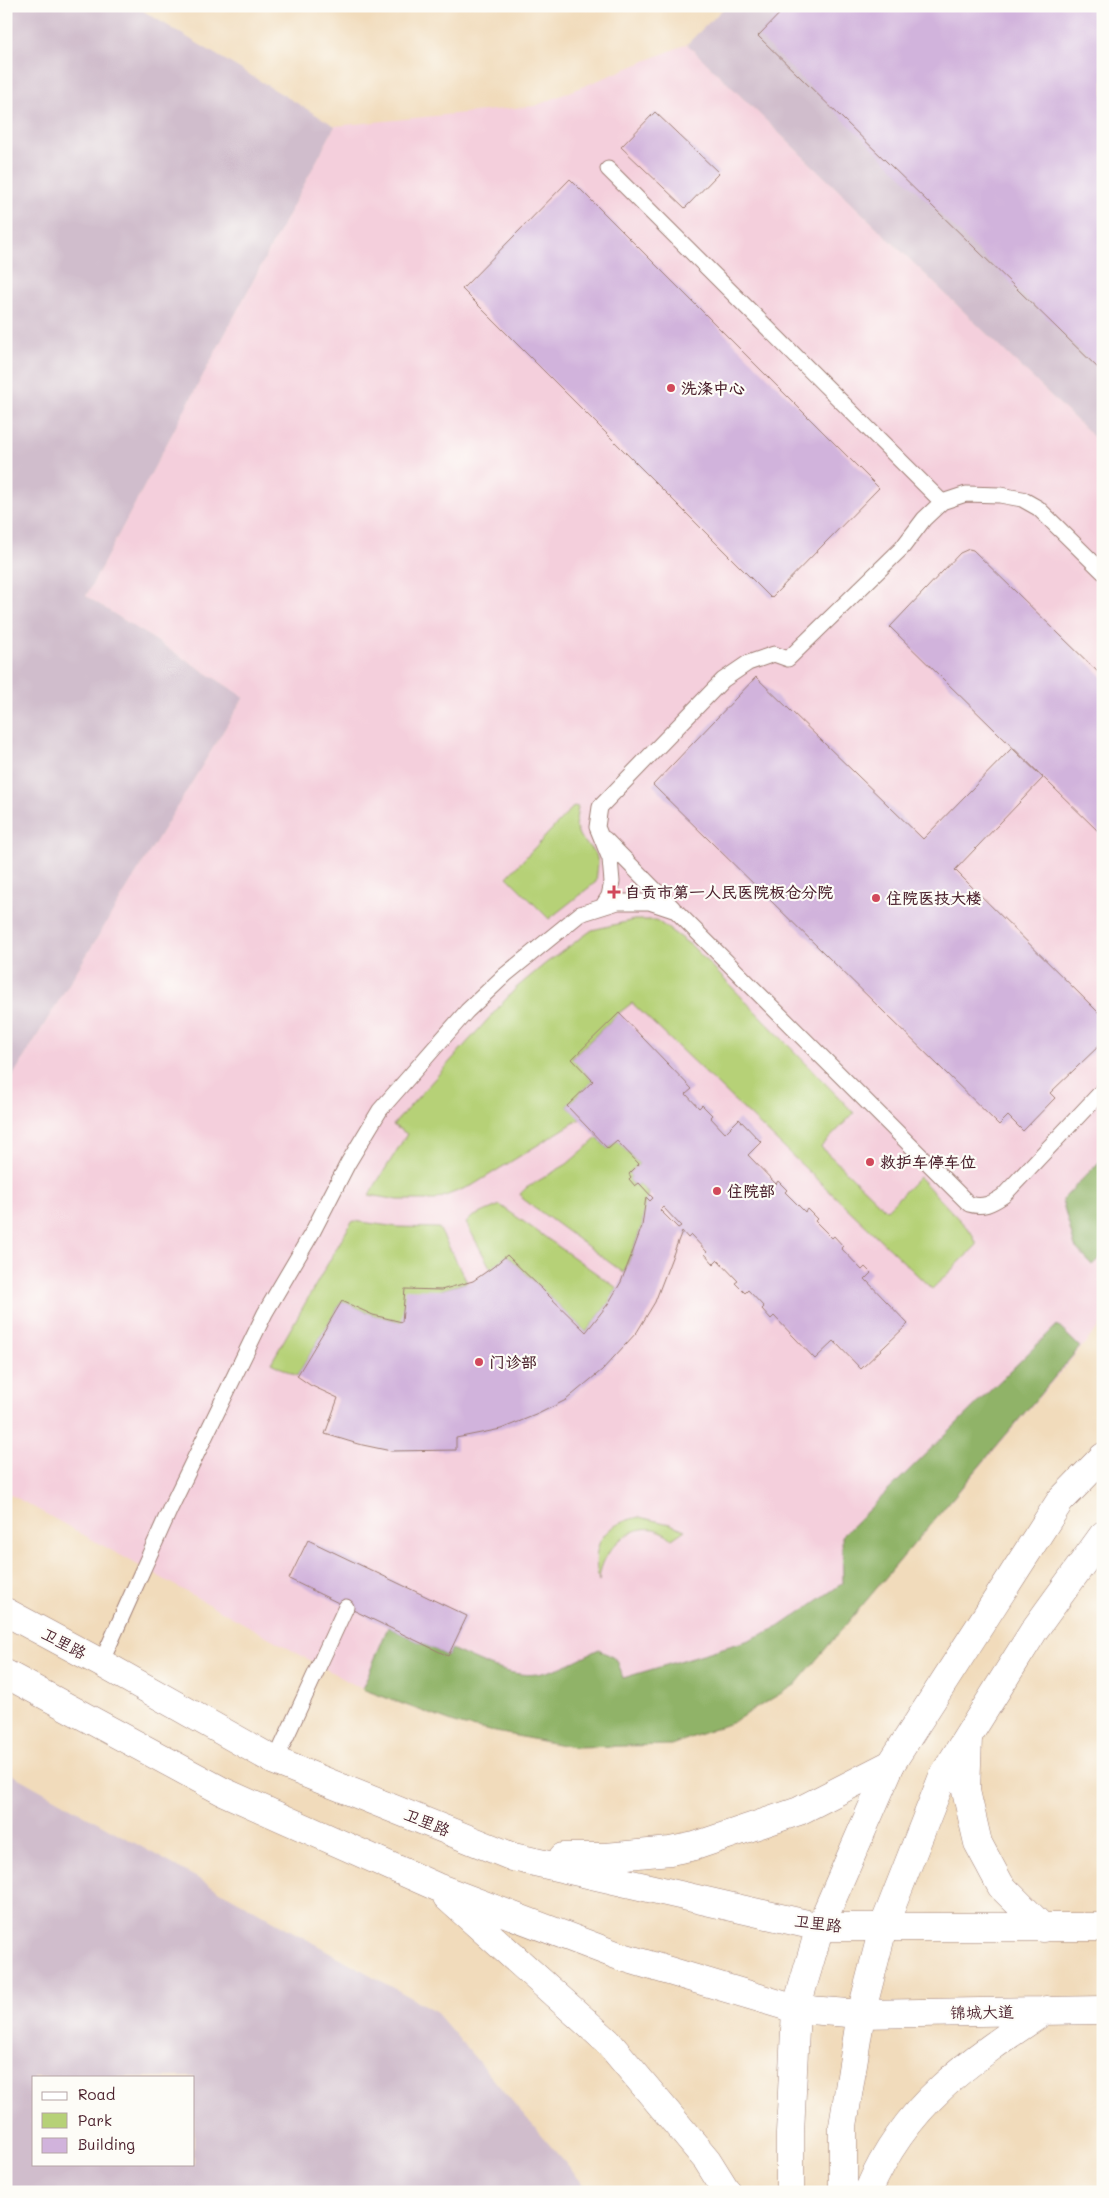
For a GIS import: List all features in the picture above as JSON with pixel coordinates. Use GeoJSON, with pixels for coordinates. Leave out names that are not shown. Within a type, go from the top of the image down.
{"type":"FeatureCollection","features":[{"type":"Feature","properties":{"kind":"main road"},"geometry":{"type":"LineString","coordinates":[[790,2192],[790,2134],[796,2009],[820,1927],[891,1764],[1060,1502],[1103,1457]]}},
{"type":"Feature","properties":{"kind":"main road"},"geometry":{"type":"LineString","coordinates":[[843,2192],[843,2126],[861,2014],[883,1928],[943,1776],[1035,1629],[1103,1535]]}},
{"type":"Feature","properties":{"kind":"main road","name":"卫里路"},"geometry":{"type":"LineString","coordinates":[[6,1612],[275,1761],[513,1857],[820,1927],[883,1928]]}},
{"type":"Feature","properties":{"kind":"main road"},"geometry":{"type":"LineString","coordinates":[[6,1674],[222,1791],[437,1888],[619,1956],[796,2009],[861,2014]]}},
{"type":"Feature","properties":{"kind":"main road"},"geometry":{"type":"LineString","coordinates":[[968,1737],[966,1791],[978,1843],[1001,1886],[1043,1928]]}},
{"type":"Feature","properties":{"kind":"main road"},"geometry":{"type":"LineString","coordinates":[[513,1857],[606,1857],[670,1851],[695,1846],[798,1810],[891,1764]]}},
{"type":"Feature","properties":{"kind":"main road"},"geometry":{"type":"LineString","coordinates":[[437,1888],[608,2042],[707,2160],[727,2192]]}},
{"type":"Feature","properties":{"kind":"main road"},"geometry":{"type":"LineString","coordinates":[[883,1928],[1103,1927]]}},
{"type":"Feature","properties":{"kind":"main road"},"geometry":{"type":"LineString","coordinates":[[868,2192],[874,2177],[902,2132],[927,2100],[947,2080],[1046,2010]]}},
{"type":"Feature","properties":{"kind":"main road","name":"锦城大道"},"geometry":{"type":"LineString","coordinates":[[861,2014],[1103,2010]]}},
{"type":"Feature","properties":{"kind":"lane"},"geometry":{"type":"LineString","coordinates":[[608,169],[942,502]]}},
{"type":"Feature","properties":{"kind":"lane"},"geometry":{"type":"LineString","coordinates":[[602,907],[609,896],[612,882],[610,859],[598,827],[600,807],[723,680],[748,663],[774,654],[788,659],[902,548],[924,519],[942,502],[966,494],[1000,495],[1022,499],[1038,508],[1103,572]]}},
{"type":"Feature","properties":{"kind":"lane"},"geometry":{"type":"LineString","coordinates":[[601,834],[968,1204],[980,1207],[992,1204],[1003,1196],[1103,1090]]}},
{"type":"Feature","properties":{"kind":"lane"},"geometry":{"type":"LineString","coordinates":[[101,1663],[170,1509],[265,1313],[312,1233],[348,1163],[380,1110],[467,1011],[505,975],[580,914],[618,902],[649,902],[676,911]]}},
{"type":"Feature","properties":{"kind":"lane"},"geometry":{"type":"LineString","coordinates":[[275,1761],[346,1607]]}},
{"type":"Feature","properties":{"kind":"shaded area"},"geometry":{"type":"Polygon","coordinates":[[[6,6],[135,6],[335,126],[86,596],[244,697],[6,1087],[6,6]]]}},
{"type":"Feature","properties":{"kind":"shaded area"},"geometry":{"type":"Polygon","coordinates":[[[726,6],[1103,6],[1103,446],[687,44],[726,6]]]}},
{"type":"Feature","properties":{"kind":"shaded area","name":"自贡市第一人民医院板仓分院"},"geometry":{"type":"Polygon","coordinates":[[[687,44],[1103,446],[1103,1322],[795,1685],[731,1723],[671,1745],[573,1747],[460,1725],[362,1689],[6,1492],[6,1087],[244,697],[86,596],[335,126],[535,106],[687,44]]]}},
{"type":"Feature","properties":{"kind":"shaded area"},"geometry":{"type":"Polygon","coordinates":[[[6,1771],[435,2011],[590,2192],[6,2192],[6,1771]]]}},
{"type":"Feature","properties":{"kind":"green space"},"geometry":{"type":"Polygon","coordinates":[[[574,806],[578,807],[575,826],[580,837],[596,854],[598,863],[596,882],[549,919],[507,877],[574,806]]]}},
{"type":"Feature","properties":{"kind":"green space"},"geometry":{"type":"Polygon","coordinates":[[[634,920],[656,920],[692,946],[854,1113],[821,1147],[886,1210],[919,1177],[971,1232],[977,1245],[932,1289],[632,1003],[572,1058],[593,1081],[567,1106],[580,1119],[473,1185],[435,1200],[398,1200],[369,1195],[407,1134],[393,1125],[516,988],[546,963],[592,930],[634,920]]]}},
{"type":"Feature","properties":{"kind":"green space"},"geometry":{"type":"Polygon","coordinates":[[[597,1138],[608,1149],[617,1141],[639,1164],[629,1173],[631,1177],[629,1179],[635,1186],[639,1183],[648,1193],[642,1226],[624,1273],[523,1199],[520,1194],[526,1188],[567,1164],[597,1138]]]}},
{"type":"Feature","properties":{"kind":"green space"},"geometry":{"type":"Polygon","coordinates":[[[1103,1158],[1103,1255],[1092,1265],[1075,1247],[1062,1200],[1103,1158]]]}},
{"type":"Feature","properties":{"kind":"green space"},"geometry":{"type":"Polygon","coordinates":[[[500,1205],[617,1288],[608,1304],[586,1332],[507,1255],[491,1269],[466,1223],[472,1217],[500,1205]]]}},
{"type":"Feature","properties":{"kind":"green space"},"geometry":{"type":"Polygon","coordinates":[[[354,1221],[397,1227],[439,1228],[467,1282],[441,1290],[402,1322],[373,1315],[342,1301],[297,1376],[271,1363],[351,1223],[354,1221]]]}},
{"type":"Feature","properties":{"kind":"green space"},"geometry":{"type":"Polygon","coordinates":[[[1057,1325],[1080,1347],[795,1685],[731,1723],[671,1745],[573,1747],[460,1725],[362,1689],[388,1627],[448,1656],[451,1649],[504,1671],[526,1675],[553,1670],[599,1649],[617,1660],[623,1678],[746,1641],[779,1627],[843,1583],[842,1536],[1057,1325]]]}},
{"type":"Feature","properties":{"kind":"green space"},"geometry":{"type":"Polygon","coordinates":[[[639,1517],[670,1524],[685,1530],[672,1539],[660,1531],[648,1529],[636,1531],[625,1536],[607,1556],[601,1568],[599,1581],[596,1556],[602,1538],[616,1525],[639,1517]]]}},
{"type":"Feature","properties":{"kind":"building"},"geometry":{"type":"Polygon","coordinates":[[[787,6],[1103,6],[1103,373],[758,36],[787,6]]]}},
{"type":"Feature","properties":{"kind":"building"},"geometry":{"type":"Polygon","coordinates":[[[655,112],[719,173],[685,208],[621,147],[655,112]]]}},
{"type":"Feature","properties":{"kind":"building","name":"洗涤中心"},"geometry":{"type":"Polygon","coordinates":[[[570,179],[879,488],[771,598],[462,289],[570,179]]]}},
{"type":"Feature","properties":{"kind":"building"},"geometry":{"type":"Polygon","coordinates":[[[969,549],[973,550],[1103,677],[1103,836],[890,627],[960,553],[969,549]]]}},
{"type":"Feature","properties":{"kind":"building","name":"住院医技大楼"},"geometry":{"type":"Polygon","coordinates":[[[756,677],[923,839],[1012,748],[1043,778],[955,870],[1103,1017],[1103,1042],[1050,1093],[1055,1098],[1023,1131],[1008,1116],[999,1125],[653,785],[756,677]]]}},
{"type":"Feature","properties":{"kind":"building"},"geometry":{"type":"Polygon","coordinates":[[[619,1013],[692,1089],[686,1094],[699,1108],[702,1105],[712,1115],[710,1117],[725,1133],[739,1119],[761,1142],[748,1155],[776,1184],[778,1181],[787,1190],[785,1192],[805,1212],[807,1209],[817,1219],[815,1221],[832,1238],[834,1236],[843,1246],[841,1248],[862,1270],[865,1267],[871,1273],[865,1279],[908,1324],[861,1369],[834,1341],[815,1359],[774,1316],[771,1319],[762,1309],[764,1307],[748,1290],[745,1293],[735,1283],[738,1281],[718,1260],[714,1264],[705,1254],[707,1252],[691,1235],[688,1238],[682,1231],[655,1302],[637,1332],[602,1370],[566,1400],[501,1429],[456,1438],[456,1450],[391,1451],[325,1434],[338,1398],[310,1385],[297,1376],[342,1301],[373,1315],[402,1322],[405,1289],[441,1290],[473,1281],[507,1255],[586,1332],[608,1304],[621,1282],[642,1226],[646,1197],[650,1201],[653,1198],[639,1183],[635,1186],[629,1179],[631,1177],[629,1174],[639,1164],[617,1141],[608,1149],[567,1106],[593,1081],[572,1059],[619,1013]],[[663,1207],[660,1210],[678,1228],[681,1226],[663,1207]]]}},
{"type":"Feature","properties":{"kind":"building"},"geometry":{"type":"Polygon","coordinates":[[[308,1540],[467,1616],[448,1656],[289,1579],[308,1540]]]}},
{"type":"Feature","properties":{"kind":"place","name":"洗涤中心"},"geometry":{"type":"Point","coordinates":[671,388]}},
{"type":"Feature","properties":{"kind":"place","name":"自贡市第一人民医院板仓分院"},"geometry":{"type":"Point","coordinates":[614,892]}},
{"type":"Feature","properties":{"kind":"place","name":"住院医技大楼"},"geometry":{"type":"Point","coordinates":[876,898]}},
{"type":"Feature","properties":{"kind":"place","name":"救护车停车位"},"geometry":{"type":"Point","coordinates":[870,1162]}},
{"type":"Feature","properties":{"kind":"place","name":"住院部"},"geometry":{"type":"Point","coordinates":[717,1191]}},
{"type":"Feature","properties":{"kind":"place","name":"门诊部"},"geometry":{"type":"Point","coordinates":[479,1362]}}]}
